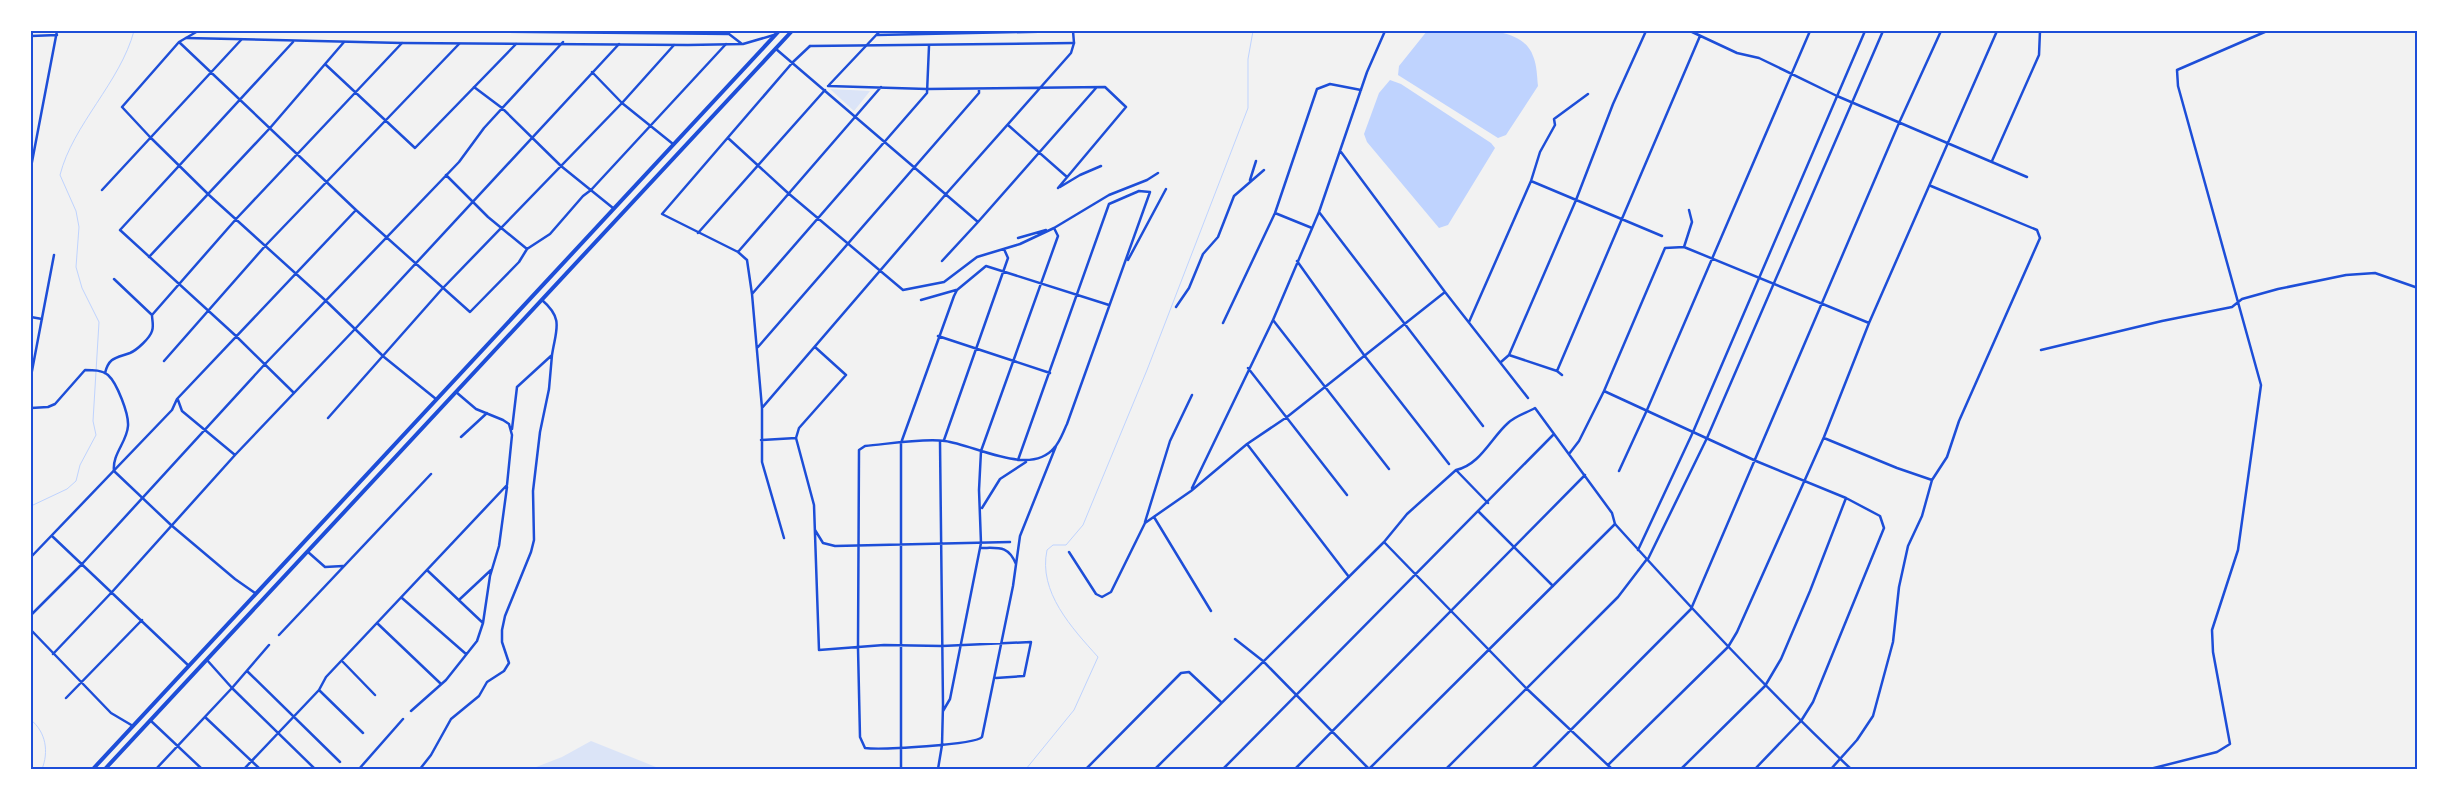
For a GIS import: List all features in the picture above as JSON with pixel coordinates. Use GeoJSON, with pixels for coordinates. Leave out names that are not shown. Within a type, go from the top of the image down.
{"type":"FeatureCollection","features":[{"type":"Feature","properties":{"kind":"main road"},"geometry":{"type":"LineString","coordinates":[[105,769],[792,31]]}},
{"type":"Feature","properties":{"kind":"main road"},"geometry":{"type":"LineString","coordinates":[[93,769],[777,33]]}},
{"type":"Feature","properties":{"kind":"street"},"geometry":{"type":"LineString","coordinates":[[198,31],[179,42],[122,107],[209,195],[237,218],[326,300],[384,357],[436,399]]}},
{"type":"Feature","properties":{"kind":"street"},"geometry":{"type":"LineString","coordinates":[[429,31],[697,32],[729,34],[742,44]]}},
{"type":"Feature","properties":{"kind":"street"},"geometry":{"type":"LineString","coordinates":[[698,233],[828,86],[880,31]]}},
{"type":"Feature","properties":{"kind":"street"},"geometry":{"type":"LineString","coordinates":[[762,408],[946,194],[1041,89],[1071,53],[1074,43],[1073,31],[877,34]]}},
{"type":"Feature","properties":{"kind":"street"},"geometry":{"type":"LineString","coordinates":[[1191,491],[1205,465],[1248,368],[1273,320],[1319,212],[1361,90],[1385,31]]}},
{"type":"Feature","properties":{"kind":"street"},"geometry":{"type":"LineString","coordinates":[[1501,362],[1509,356],[1576,200],[1613,104],[1646,31]]}},
{"type":"Feature","properties":{"kind":"street"},"geometry":{"type":"LineString","coordinates":[[1690,31],[1737,54],[1759,58],[1837,96],[2027,177]]}},
{"type":"Feature","properties":{"kind":"street"},"geometry":{"type":"LineString","coordinates":[[1619,471],[1713,259],[1810,31]]}},
{"type":"Feature","properties":{"kind":"street"},"geometry":{"type":"LineString","coordinates":[[1638,550],[1693,432],[1865,31]]}},
{"type":"Feature","properties":{"kind":"street"},"geometry":{"type":"LineString","coordinates":[[1446,769],[1618,597],[1648,558],[1707,438],[1854,102],[1883,31]]}},
{"type":"Feature","properties":{"kind":"street"},"geometry":{"type":"LineString","coordinates":[[1532,769],[1692,609],[1899,122],[1941,31]]}},
{"type":"Feature","properties":{"kind":"street"},"geometry":{"type":"LineString","coordinates":[[1608,765],[1728,647],[1737,632],[1824,438],[1868,323],[1997,31]]}},
{"type":"Feature","properties":{"kind":"street"},"geometry":{"type":"LineString","coordinates":[[1992,161],[2039,55],[2040,31]]}},
{"type":"Feature","properties":{"kind":"street"},"geometry":{"type":"LineString","coordinates":[[2150,769],[2218,752],[2230,744],[2213,652],[2212,630],[2238,550],[2261,385],[2178,86],[2177,70],[2267,31]]}},
{"type":"Feature","properties":{"kind":"street"},"geometry":{"type":"LineString","coordinates":[[31,36],[57,33],[31,167]]}},
{"type":"Feature","properties":{"kind":"street"},"geometry":{"type":"LineString","coordinates":[[186,38],[293,42],[459,44],[563,42],[674,45],[742,44],[777,33]]}},
{"type":"Feature","properties":{"kind":"street"},"geometry":{"type":"LineString","coordinates":[[1557,371],[1700,36]]}},
{"type":"Feature","properties":{"kind":"street"},"geometry":{"type":"LineString","coordinates":[[102,190],[240,40]]}},
{"type":"Feature","properties":{"kind":"street"},"geometry":{"type":"LineString","coordinates":[[179,42],[356,210],[442,289],[470,312],[513,268],[527,249],[550,234],[582,196],[591,190],[726,44]]}},
{"type":"Feature","properties":{"kind":"street"},"geometry":{"type":"LineString","coordinates":[[293,42],[120,230],[236,336],[294,393]]}},
{"type":"Feature","properties":{"kind":"street"},"geometry":{"type":"LineString","coordinates":[[149,257],[270,128],[344,42]]}},
{"type":"Feature","properties":{"kind":"street"},"geometry":{"type":"LineString","coordinates":[[31,615],[82,564],[203,429],[446,175],[502,108],[563,42]]}},
{"type":"Feature","properties":{"kind":"street"},"geometry":{"type":"LineString","coordinates":[[152,315],[237,218],[402,43]]}},
{"type":"Feature","properties":{"kind":"street"},"geometry":{"type":"LineString","coordinates":[[325,64],[415,148],[517,43]]}},
{"type":"Feature","properties":{"kind":"street"},"geometry":{"type":"LineString","coordinates":[[53,654],[112,592],[235,455],[355,329],[620,43]]}},
{"type":"Feature","properties":{"kind":"street"},"geometry":{"type":"LineString","coordinates":[[784,538],[762,462],[762,408],[752,294],[747,260],[738,252],[662,214],[793,62],[810,46],[1074,43]]}},
{"type":"Feature","properties":{"kind":"street"},"geometry":{"type":"LineString","coordinates":[[164,360],[266,245],[459,44]]}},
{"type":"Feature","properties":{"kind":"street"},"geometry":{"type":"LineString","coordinates":[[328,418],[384,357],[442,289],[622,103],[674,45]]}},
{"type":"Feature","properties":{"kind":"street"},"geometry":{"type":"LineString","coordinates":[[752,294],[927,93],[929,46]]}},
{"type":"Feature","properties":{"kind":"street"},"geometry":{"type":"LineString","coordinates":[[776,49],[978,222]]}},
{"type":"Feature","properties":{"kind":"street"},"geometry":{"type":"LineString","coordinates":[[592,72],[622,103],[652,125],[673,144]]}},
{"type":"Feature","properties":{"kind":"street"},"geometry":{"type":"LineString","coordinates":[[1223,323],[1275,214],[1317,89],[1330,84],[1361,90]]}},
{"type":"Feature","properties":{"kind":"street"},"geometry":{"type":"LineString","coordinates":[[828,86],[927,89],[1105,87],[1126,107],[1058,188],[1080,175],[1101,166]]}},
{"type":"Feature","properties":{"kind":"street"},"geometry":{"type":"LineString","coordinates":[[474,87],[502,108],[561,166],[613,208]]}},
{"type":"Feature","properties":{"kind":"street"},"geometry":{"type":"LineString","coordinates":[[738,252],[881,87]]}},
{"type":"Feature","properties":{"kind":"street"},"geometry":{"type":"LineString","coordinates":[[942,261],[1096,88]]}},
{"type":"Feature","properties":{"kind":"street"},"geometry":{"type":"LineString","coordinates":[[757,348],[979,93],[979,89]]}},
{"type":"Feature","properties":{"kind":"street"},"geometry":{"type":"LineString","coordinates":[[1469,322],[1531,181],[1540,152],[1555,125],[1554,118],[1588,94]]}},
{"type":"Feature","properties":{"kind":"street"},"geometry":{"type":"LineString","coordinates":[[1008,125],[1067,177]]}},
{"type":"Feature","properties":{"kind":"street"},"geometry":{"type":"LineString","coordinates":[[728,138],[818,219],[906,290],[946,280],[977,256],[1004,249],[1054,228],[1110,195],[1147,180],[1158,173]]}},
{"type":"Feature","properties":{"kind":"street"},"geometry":{"type":"LineString","coordinates":[[31,144],[36,144]]}},
{"type":"Feature","properties":{"kind":"street"},"geometry":{"type":"LineString","coordinates":[[1341,152],[1445,292],[1528,398]]}},
{"type":"Feature","properties":{"kind":"street"},"geometry":{"type":"LineString","coordinates":[[1249,182],[1256,161]]}},
{"type":"Feature","properties":{"kind":"street"},"geometry":{"type":"LineString","coordinates":[[1176,308],[1189,288],[1203,254],[1218,237],[1229,205],[1241,188],[1264,170]]}},
{"type":"Feature","properties":{"kind":"street"},"geometry":{"type":"LineString","coordinates":[[446,175],[474,201],[475,205],[527,249]]}},
{"type":"Feature","properties":{"kind":"street"},"geometry":{"type":"LineString","coordinates":[[1531,181],[1662,236]]}},
{"type":"Feature","properties":{"kind":"street"},"geometry":{"type":"LineString","coordinates":[[1831,769],[1857,740],[1873,716],[1893,642],[1898,587],[1908,546],[1922,516],[1932,480],[1947,457],[1959,421],[2040,238],[2037,230],[1930,185]]}},
{"type":"Feature","properties":{"kind":"street"},"geometry":{"type":"LineString","coordinates":[[1124,268],[1166,189]]}},
{"type":"Feature","properties":{"kind":"street"},"geometry":{"type":"LineString","coordinates":[[1018,460],[1109,204],[1139,191],[1150,192],[1067,424],[1056,446],[1020,536],[1002,644],[982,737],[976,741],[942,745],[865,748],[862,743],[858,648],[859,450],[865,446],[942,441],[981,451],[1026,462]]}},
{"type":"Feature","properties":{"kind":"street"},"geometry":{"type":"LineString","coordinates":[[31,557],[172,410],[177,399],[356,210]]}},
{"type":"Feature","properties":{"kind":"street"},"geometry":{"type":"LineString","coordinates":[[1684,247],[1692,222],[1689,210]]}},
{"type":"Feature","properties":{"kind":"street"},"geometry":{"type":"LineString","coordinates":[[1319,212],[1483,426]]}},
{"type":"Feature","properties":{"kind":"street"},"geometry":{"type":"LineString","coordinates":[[1275,214],[1312,228]]}},
{"type":"Feature","properties":{"kind":"street"},"geometry":{"type":"LineString","coordinates":[[943,711],[950,698],[962,645],[981,543],[979,490],[981,451],[1058,236],[1054,228]]}},
{"type":"Feature","properties":{"kind":"street"},"geometry":{"type":"LineString","coordinates":[[1018,238],[1049,230]]}},
{"type":"Feature","properties":{"kind":"street"},"geometry":{"type":"LineString","coordinates":[[1569,454],[1579,441],[1604,391],[1664,248],[1684,247],[1774,286],[1868,323]]}},
{"type":"Feature","properties":{"kind":"street"},"geometry":{"type":"LineString","coordinates":[[938,769],[942,745],[943,711],[942,441],[1008,258],[1004,249]]}},
{"type":"Feature","properties":{"kind":"street"},"geometry":{"type":"LineString","coordinates":[[31,376],[54,255]]}},
{"type":"Feature","properties":{"kind":"street"},"geometry":{"type":"LineString","coordinates":[[1297,261],[1364,355],[1449,464]]}},
{"type":"Feature","properties":{"kind":"street"},"geometry":{"type":"LineString","coordinates":[[921,300],[946,295],[957,290],[986,266],[1078,293],[1109,305]]}},
{"type":"Feature","properties":{"kind":"street"},"geometry":{"type":"LineString","coordinates":[[2041,350],[2162,321],[2232,307],[2242,299],[2278,289],[2346,276],[2375,273],[2418,288]]}},
{"type":"Feature","properties":{"kind":"street"},"geometry":{"type":"LineString","coordinates":[[105,373],[107,364],[114,357],[130,353],[148,339],[153,328],[152,315],[114,279]]}},
{"type":"Feature","properties":{"kind":"street"},"geometry":{"type":"LineString","coordinates":[[901,769],[901,443],[938,336],[957,290]]}},
{"type":"Feature","properties":{"kind":"street"},"geometry":{"type":"LineString","coordinates":[[1145,524],[1191,491],[1247,444],[1287,417],[1445,292]]}},
{"type":"Feature","properties":{"kind":"street"},"geometry":{"type":"LineString","coordinates":[[420,769],[431,755],[450,719],[479,696],[487,682],[504,671],[509,663],[502,642],[502,630],[505,616],[532,552],[534,540],[533,491],[540,432],[550,389],[557,317],[551,307],[542,300]]}},
{"type":"Feature","properties":{"kind":"street"},"geometry":{"type":"LineString","coordinates":[[31,317],[42,319]]}},
{"type":"Feature","properties":{"kind":"street"},"geometry":{"type":"LineString","coordinates":[[1273,320],[1389,469]]}},
{"type":"Feature","properties":{"kind":"street"},"geometry":{"type":"LineString","coordinates":[[938,336],[1050,373]]}},
{"type":"Feature","properties":{"kind":"street"},"geometry":{"type":"LineString","coordinates":[[815,347],[846,376],[799,428],[796,438],[814,505],[818,650],[1031,642],[1024,676],[995,678]]}},
{"type":"Feature","properties":{"kind":"street"},"geometry":{"type":"LineString","coordinates":[[411,710],[440,683],[446,680],[476,643],[483,623],[492,570],[501,538],[517,387],[552,355]]}},
{"type":"Feature","properties":{"kind":"street"},"geometry":{"type":"LineString","coordinates":[[1509,356],[1557,371],[1562,375]]}},
{"type":"Feature","properties":{"kind":"street"},"geometry":{"type":"LineString","coordinates":[[1248,368],[1347,495]]}},
{"type":"Feature","properties":{"kind":"street"},"geometry":{"type":"LineString","coordinates":[[31,408],[48,407],[55,404],[85,370],[109,375],[117,390],[127,418],[126,433],[117,454],[114,470]]}},
{"type":"Feature","properties":{"kind":"street"},"geometry":{"type":"LineString","coordinates":[[1604,391],[1756,461],[1846,498],[1880,516],[1884,528],[1813,702],[1801,721],[1755,769]]}},
{"type":"Feature","properties":{"kind":"street"},"geometry":{"type":"LineString","coordinates":[[456,392],[476,409],[506,421],[512,430]]}},
{"type":"Feature","properties":{"kind":"street"},"geometry":{"type":"LineString","coordinates":[[1069,552],[1096,594],[1102,596],[1111,592],[1145,524],[1170,441],[1192,394]]}},
{"type":"Feature","properties":{"kind":"street"},"geometry":{"type":"LineString","coordinates":[[177,399],[182,411],[235,455]]}},
{"type":"Feature","properties":{"kind":"street"},"geometry":{"type":"LineString","coordinates":[[1155,769],[1384,542],[1408,514],[1456,470],[1462,469],[1479,457],[1510,421],[1535,408],[1586,475],[1612,513],[1615,524],[1765,686],[1851,769]]}},
{"type":"Feature","properties":{"kind":"street"},"geometry":{"type":"LineString","coordinates":[[461,438],[487,413]]}},
{"type":"Feature","properties":{"kind":"street"},"geometry":{"type":"LineString","coordinates":[[1223,769],[1416,573],[1480,512],[1554,434]]}},
{"type":"Feature","properties":{"kind":"street"},"geometry":{"type":"LineString","coordinates":[[761,440],[796,438]]}},
{"type":"Feature","properties":{"kind":"street"},"geometry":{"type":"LineString","coordinates":[[1824,438],[1897,468],[1932,480]]}},
{"type":"Feature","properties":{"kind":"street"},"geometry":{"type":"LineString","coordinates":[[1247,444],[1349,577]]}},
{"type":"Feature","properties":{"kind":"street"},"geometry":{"type":"LineString","coordinates":[[981,510],[987,496],[1000,479],[1026,462],[1047,454],[1056,446]]}},
{"type":"Feature","properties":{"kind":"street"},"geometry":{"type":"LineString","coordinates":[[114,470],[171,525],[235,579],[257,594]]}},
{"type":"Feature","properties":{"kind":"street"},"geometry":{"type":"LineString","coordinates":[[1456,470],[1488,502]]}},
{"type":"Feature","properties":{"kind":"street"},"geometry":{"type":"LineString","coordinates":[[279,635],[431,474]]}},
{"type":"Feature","properties":{"kind":"street"},"geometry":{"type":"LineString","coordinates":[[1295,769],[1586,475]]}},
{"type":"Feature","properties":{"kind":"street"},"geometry":{"type":"LineString","coordinates":[[244,769],[277,731],[319,690],[326,677],[428,571],[507,485]]}},
{"type":"Feature","properties":{"kind":"street"},"geometry":{"type":"LineString","coordinates":[[1681,769],[1765,686],[1781,659],[1846,498]]}},
{"type":"Feature","properties":{"kind":"street"},"geometry":{"type":"LineString","coordinates":[[1480,512],[1553,586]]}},
{"type":"Feature","properties":{"kind":"street"},"geometry":{"type":"LineString","coordinates":[[1154,517],[1211,611]]}},
{"type":"Feature","properties":{"kind":"street"},"geometry":{"type":"LineString","coordinates":[[1235,639],[1263,661],[1369,769],[1615,524]]}},
{"type":"Feature","properties":{"kind":"street"},"geometry":{"type":"LineString","coordinates":[[814,526],[823,543],[835,546],[1010,542]]}},
{"type":"Feature","properties":{"kind":"street"},"geometry":{"type":"LineString","coordinates":[[52,536],[189,666]]}},
{"type":"Feature","properties":{"kind":"street"},"geometry":{"type":"LineString","coordinates":[[1384,542],[1526,688],[1612,769]]}},
{"type":"Feature","properties":{"kind":"street"},"geometry":{"type":"LineString","coordinates":[[980,548],[1000,548],[1010,552],[1016,566]]}},
{"type":"Feature","properties":{"kind":"street"},"geometry":{"type":"LineString","coordinates":[[308,552],[325,567],[343,566]]}},
{"type":"Feature","properties":{"kind":"street"},"geometry":{"type":"LineString","coordinates":[[460,599],[492,570]]}},
{"type":"Feature","properties":{"kind":"street"},"geometry":{"type":"LineString","coordinates":[[428,571],[460,599],[483,623]]}},
{"type":"Feature","properties":{"kind":"street"},"geometry":{"type":"LineString","coordinates":[[402,598],[466,654]]}},
{"type":"Feature","properties":{"kind":"street"},"geometry":{"type":"LineString","coordinates":[[66,698],[142,620]]}},
{"type":"Feature","properties":{"kind":"street"},"geometry":{"type":"LineString","coordinates":[[377,623],[440,683]]}},
{"type":"Feature","properties":{"kind":"street"},"geometry":{"type":"LineString","coordinates":[[31,630],[111,713],[134,726]]}},
{"type":"Feature","properties":{"kind":"street"},"geometry":{"type":"LineString","coordinates":[[156,769],[232,688],[269,645]]}},
{"type":"Feature","properties":{"kind":"street"},"geometry":{"type":"LineString","coordinates":[[207,660],[232,688],[315,769]]}},
{"type":"Feature","properties":{"kind":"street"},"geometry":{"type":"LineString","coordinates":[[342,660],[375,694]]}},
{"type":"Feature","properties":{"kind":"street"},"geometry":{"type":"LineString","coordinates":[[247,671],[340,762]]}},
{"type":"Feature","properties":{"kind":"street"},"geometry":{"type":"LineString","coordinates":[[1086,769],[1181,673],[1189,672],[1221,702]]}},
{"type":"Feature","properties":{"kind":"street"},"geometry":{"type":"LineString","coordinates":[[319,690],[363,733]]}},
{"type":"Feature","properties":{"kind":"street"},"geometry":{"type":"LineString","coordinates":[[205,717],[260,769]]}},
{"type":"Feature","properties":{"kind":"street"},"geometry":{"type":"LineString","coordinates":[[360,769],[403,719]]}},
{"type":"Feature","properties":{"kind":"street"},"geometry":{"type":"LineString","coordinates":[[150,720],[202,769]]}},
{"type":"Feature","properties":{"kind":"shaded area"},"geometry":{"type":"Polygon","coordinates":[[[830,89],[870,91],[854,111],[830,89]]]}},
{"type":"Feature","properties":{"kind":"shaded area"},"geometry":{"type":"Polygon","coordinates":[[[591,741],[661,769],[531,769],[562,757],[591,741]]]}},
{"type":"Feature","properties":{"kind":"water"},"geometry":{"type":"Polygon","coordinates":[[[1487,30],[1516,37],[1526,45],[1533,56],[1538,86],[1506,135],[1498,138],[1398,75],[1399,66],[1427,31],[1487,30]]]}},
{"type":"Feature","properties":{"kind":"water"},"geometry":{"type":"Polygon","coordinates":[[[1390,80],[1401,84],[1491,143],[1495,148],[1448,225],[1439,228],[1367,142],[1364,134],[1379,93],[1390,80]]]}},
{"type":"Feature","properties":{"kind":"waterway"},"geometry":{"type":"LineString","coordinates":[[31,506],[67,489],[76,481],[80,465],[96,435],[93,421],[99,322],[82,288],[76,267],[79,227],[76,211],[60,175],[66,156],[75,138],[118,68],[134,31]]}},
{"type":"Feature","properties":{"kind":"waterway"},"geometry":{"type":"LineString","coordinates":[[1026,769],[1074,710],[1098,657],[1068,621],[1052,595],[1046,565],[1047,550],[1053,545],[1066,545],[1083,525],[1147,370],[1248,108],[1248,59],[1253,31]]}},
{"type":"Feature","properties":{"kind":"waterway"},"geometry":{"type":"LineString","coordinates":[[31,720],[40,730],[45,743],[46,749],[42,769]]}}]}
